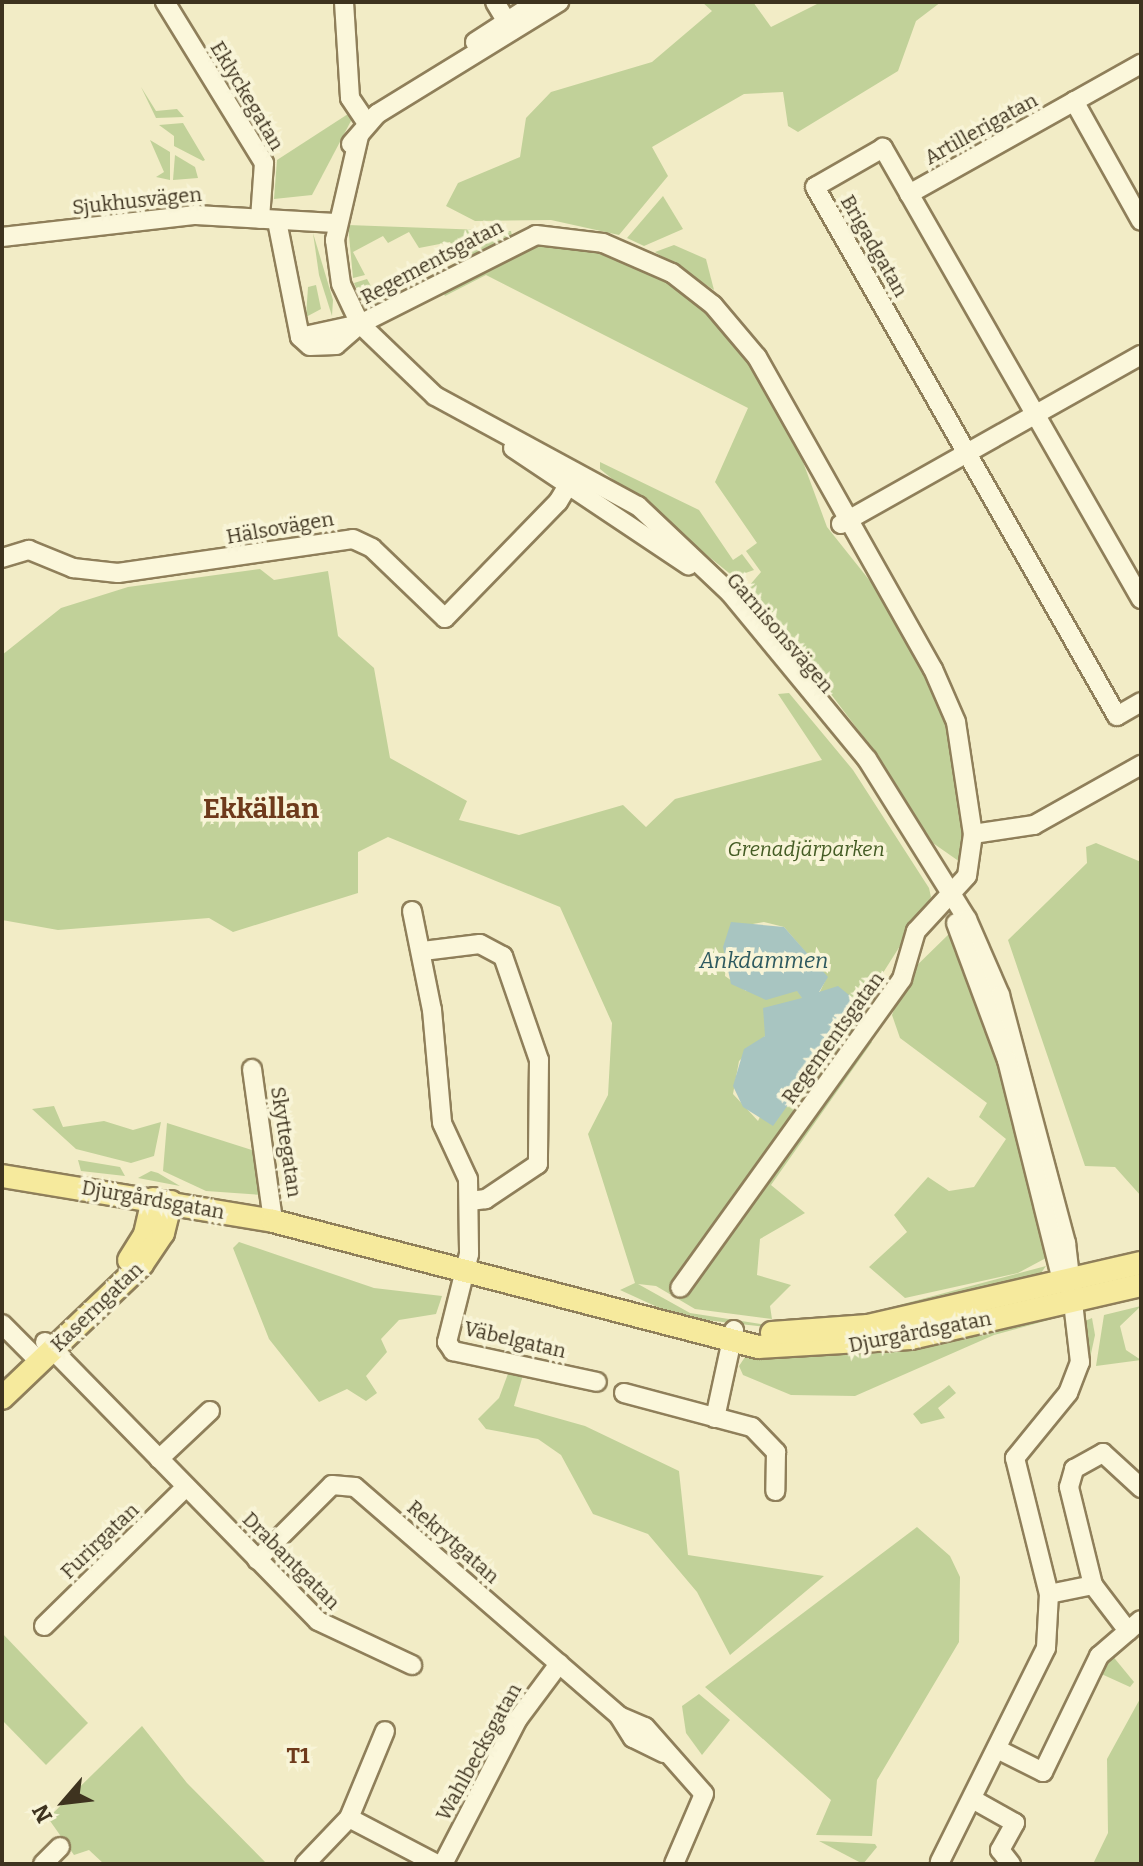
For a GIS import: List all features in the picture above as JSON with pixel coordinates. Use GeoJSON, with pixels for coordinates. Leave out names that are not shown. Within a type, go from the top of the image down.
{"type":"FeatureCollection","features":[{"type":"Feature","properties":{"kind":"main road","name":"Djurgårdsgatan"},"geometry":{"type":"LineString","coordinates":[[2,1176],[273,1221],[733,1337],[847,1347],[1069,1290],[1106,1271],[1141,1263]]}},
{"type":"Feature","properties":{"kind":"main road","name":"Kaserngatan"},"geometry":{"type":"LineString","coordinates":[[2,1384],[151,1254],[162,1201]]}},
{"type":"Feature","properties":{"kind":"main road","name":"Djurgårdsgatan"},"geometry":{"type":"LineString","coordinates":[[733,1337],[839,1330],[1029,1289],[1069,1290],[1141,1285]]}},
{"type":"Feature","properties":{"kind":"main road","name":"Kaserngatan"},"geometry":{"type":"LineString","coordinates":[[2,1398],[42,1352]]}},
{"type":"Feature","properties":{"kind":"street","name":"Eklyckegatan"},"geometry":{"type":"LineString","coordinates":[[165,2],[264,163],[269,220]]}},
{"type":"Feature","properties":{"kind":"street"},"geometry":{"type":"LineString","coordinates":[[344,2],[350,98],[363,130],[394,104],[510,27],[559,2]]}},
{"type":"Feature","properties":{"kind":"street"},"geometry":{"type":"LineString","coordinates":[[495,2],[510,27]]}},
{"type":"Feature","properties":{"kind":"street"},"geometry":{"type":"LineString","coordinates":[[510,27],[537,2]]}},
{"type":"Feature","properties":{"kind":"street","name":"Artillerigatan"},"geometry":{"type":"LineString","coordinates":[[909,194],[1141,64]]}},
{"type":"Feature","properties":{"kind":"street"},"geometry":{"type":"LineString","coordinates":[[1074,101],[1141,221]]}},
{"type":"Feature","properties":{"kind":"street","name":"Garnisonsvägen"},"geometry":{"type":"LineString","coordinates":[[363,130],[330,223],[331,284],[355,327],[417,391],[575,475],[678,557],[743,619],[859,761],[949,900],[974,960],[1007,1060],[1059,1246],[1080,1362],[1068,1393],[1015,1458],[1049,1594]]}},
{"type":"Feature","properties":{"kind":"street","name":"Brigadgatan"},"geometry":{"type":"LineString","coordinates":[[1141,599],[883,148],[815,187],[1117,716],[1141,702]]}},
{"type":"Feature","properties":{"kind":"street","name":"Sjukhusvägen"},"geometry":{"type":"LineString","coordinates":[[2,237],[196,215],[330,223]]}},
{"type":"Feature","properties":{"kind":"street"},"geometry":{"type":"LineString","coordinates":[[269,220],[300,337],[355,327]]}},
{"type":"Feature","properties":{"kind":"street","name":"Regementsgatan"},"geometry":{"type":"LineString","coordinates":[[355,327],[526,238],[552,234],[603,243],[672,273],[729,321],[811,451],[845,522],[883,578],[956,722],[973,834],[969,870],[949,900],[916,931],[902,979],[680,1288]]}},
{"type":"Feature","properties":{"kind":"street"},"geometry":{"type":"LineString","coordinates":[[845,522],[1141,355]]}},
{"type":"Feature","properties":{"kind":"street","name":"Hälsovägen"},"geometry":{"type":"LineString","coordinates":[[2,558],[29,550],[73,568],[118,573],[353,539],[372,548],[445,618],[575,475]]}},
{"type":"Feature","properties":{"kind":"street"},"geometry":{"type":"LineString","coordinates":[[973,834],[1034,825],[1141,765]]}},
{"type":"Feature","properties":{"kind":"street"},"geometry":{"type":"LineString","coordinates":[[412,911],[423,951],[442,1123],[463,1156],[470,1201],[466,1269]]}},
{"type":"Feature","properties":{"kind":"street"},"geometry":{"type":"LineString","coordinates":[[423,951],[480,944],[503,956],[539,1060],[538,1164],[486,1199],[470,1201]]}},
{"type":"Feature","properties":{"kind":"street","name":"Skyttegatan"},"geometry":{"type":"LineString","coordinates":[[252,1069],[273,1221]]}},
{"type":"Feature","properties":{"kind":"street"},"geometry":{"type":"LineString","coordinates":[[1029,1289],[1047,1275],[1059,1246],[1077,1261],[1106,1271]]}},
{"type":"Feature","properties":{"kind":"street","name":"Väbelgatan"},"geometry":{"type":"LineString","coordinates":[[466,1269],[447,1338],[451,1349],[597,1382]]}},
{"type":"Feature","properties":{"kind":"street","name":"Drabantgatan"},"geometry":{"type":"LineString","coordinates":[[2,1324],[42,1352],[159,1459],[326,1628],[412,1665]]}},
{"type":"Feature","properties":{"kind":"street"},"geometry":{"type":"LineString","coordinates":[[715,1418],[733,1337]]}},
{"type":"Feature","properties":{"kind":"street"},"geometry":{"type":"LineString","coordinates":[[624,1393],[715,1418],[767,1437],[776,1452],[775,1491]]}},
{"type":"Feature","properties":{"kind":"street"},"geometry":{"type":"LineString","coordinates":[[159,1459],[210,1411]]}},
{"type":"Feature","properties":{"kind":"street"},"geometry":{"type":"LineString","coordinates":[[1001,1751],[1043,1772],[1099,1656],[1135,1625],[1093,1585],[1069,1477],[1096,1452],[1141,1488]]}},
{"type":"Feature","properties":{"kind":"street","name":"Rekrytgatan"},"geometry":{"type":"LineString","coordinates":[[257,1560],[332,1485],[344,1482],[619,1716],[645,1727],[664,1753],[699,1784],[704,1803],[674,1864]]}},
{"type":"Feature","properties":{"kind":"street","name":"Furirgatan"},"geometry":{"type":"LineString","coordinates":[[44,1626],[186,1487]]}},
{"type":"Feature","properties":{"kind":"street"},"geometry":{"type":"LineString","coordinates":[[940,1862],[1001,1751],[1046,1648],[1049,1594],[1093,1585]]}},
{"type":"Feature","properties":{"kind":"street","name":"Wahlbecksgatan"},"geometry":{"type":"LineString","coordinates":[[443,1864],[518,1719],[559,1664]]}},
{"type":"Feature","properties":{"kind":"street"},"geometry":{"type":"LineString","coordinates":[[305,1864],[349,1818],[385,1731]]}},
{"type":"Feature","properties":{"kind":"street"},"geometry":{"type":"LineString","coordinates":[[974,1800],[1015,1823],[1000,1850],[1011,1864]]}},
{"type":"Feature","properties":{"kind":"street"},"geometry":{"type":"LineString","coordinates":[[349,1818],[437,1864]]}},
{"type":"Feature","properties":{"kind":"street"},"geometry":{"type":"LineString","coordinates":[[43,1864],[60,1847]]}},
{"type":"Feature","properties":{"kind":"green space"},"geometry":{"type":"Polygon","coordinates":[[[702,2],[753,2],[771,27],[821,2],[941,2],[916,21],[898,71],[798,132],[788,126],[783,92],[744,94],[652,147],[668,176],[619,235],[551,220],[475,221],[446,206],[458,183],[520,157],[526,118],[551,92],[652,62],[712,11],[702,2]]]}},
{"type":"Feature","properties":{"kind":"green space"},"geometry":{"type":"Polygon","coordinates":[[[141,87],[156,111],[177,109],[184,117],[156,118],[141,87]]]}},
{"type":"Feature","properties":{"kind":"green space"},"geometry":{"type":"Polygon","coordinates":[[[348,114],[352,119],[312,195],[274,199],[277,160],[348,114]]]}},
{"type":"Feature","properties":{"kind":"green space"},"geometry":{"type":"Polygon","coordinates":[[[183,123],[205,160],[174,146],[174,136],[159,125],[183,123]]]}},
{"type":"Feature","properties":{"kind":"green space"},"geometry":{"type":"Polygon","coordinates":[[[150,140],[170,152],[170,180],[156,177],[164,172],[150,140]]]}},
{"type":"Feature","properties":{"kind":"green space"},"geometry":{"type":"Polygon","coordinates":[[[175,155],[195,167],[198,178],[173,180],[175,155]]]}},
{"type":"Feature","properties":{"kind":"green space"},"geometry":{"type":"Polygon","coordinates":[[[663,196],[683,229],[644,246],[627,238],[663,196]]]}},
{"type":"Feature","properties":{"kind":"green space"},"geometry":{"type":"Polygon","coordinates":[[[348,225],[511,231],[512,236],[435,278],[460,259],[450,242],[419,248],[409,232],[388,243],[383,236],[353,252],[365,275],[353,278],[348,225]]]}},
{"type":"Feature","properties":{"kind":"green space"},"geometry":{"type":"Polygon","coordinates":[[[313,233],[333,300],[332,316],[319,275],[313,233]]]}},
{"type":"Feature","properties":{"kind":"green space"},"geometry":{"type":"Polygon","coordinates":[[[537,244],[583,247],[660,277],[707,311],[747,358],[796,443],[827,527],[886,601],[942,708],[965,831],[960,862],[930,841],[868,743],[749,586],[761,572],[746,551],[757,543],[715,482],[748,408],[486,275],[445,296],[442,290],[537,244]]]}},
{"type":"Feature","properties":{"kind":"green space"},"geometry":{"type":"Polygon","coordinates":[[[674,245],[706,259],[714,290],[655,252],[674,245]]]}},
{"type":"Feature","properties":{"kind":"green space"},"geometry":{"type":"Polygon","coordinates":[[[367,279],[381,303],[426,282],[368,313],[354,283],[367,279]]]}},
{"type":"Feature","properties":{"kind":"green space"},"geometry":{"type":"Polygon","coordinates":[[[316,285],[321,309],[306,317],[308,287],[316,285]]]}},
{"type":"Feature","properties":{"kind":"green space"},"geometry":{"type":"Polygon","coordinates":[[[600,462],[699,510],[733,560],[742,554],[754,570],[734,577],[600,469],[600,462]]]}},
{"type":"Feature","properties":{"kind":"green space","name":"Grenadjärparken"},"geometry":{"type":"Polygon","coordinates":[[[260,569],[274,580],[328,571],[338,636],[374,668],[390,758],[467,801],[459,820],[519,835],[623,805],[646,827],[675,799],[822,760],[778,694],[789,693],[853,770],[929,888],[931,897],[850,1025],[872,1042],[771,1185],[805,1213],[760,1239],[757,1275],[791,1285],[770,1306],[772,1319],[695,1309],[656,1286],[638,1284],[690,1313],[767,1325],[835,1322],[1046,1266],[1039,1276],[850,1323],[783,1329],[679,1317],[620,1290],[635,1283],[588,1134],[608,1095],[612,1023],[560,907],[388,837],[358,852],[358,893],[233,932],[209,918],[58,930],[2,920],[2,655],[61,608],[128,587],[260,569]],[[764,922],[747,925],[726,958],[725,976],[746,991],[797,990],[803,999],[768,1019],[765,1036],[739,1061],[733,1094],[758,1121],[827,977],[784,927],[764,922]]]}},
{"type":"Feature","properties":{"kind":"green space"},"geometry":{"type":"Polygon","coordinates":[[[1096,843],[1141,862],[1141,1196],[1115,1167],[1085,1166],[1008,940],[1087,863],[1086,847],[1096,843]]]}},
{"type":"Feature","properties":{"kind":"green space"},"geometry":{"type":"Polygon","coordinates":[[[951,932],[1007,1080],[1046,1258],[1018,1273],[905,1298],[869,1267],[907,1232],[894,1215],[928,1177],[949,1191],[974,1187],[1006,1139],[979,1117],[987,1103],[900,1038],[892,1015],[906,976],[951,932]]]}},
{"type":"Feature","properties":{"kind":"green space"},"geometry":{"type":"Polygon","coordinates":[[[54,1106],[63,1127],[104,1121],[133,1130],[161,1122],[154,1156],[131,1163],[76,1149],[32,1109],[54,1106]]]}},
{"type":"Feature","properties":{"kind":"green space"},"geometry":{"type":"Polygon","coordinates":[[[167,1123],[255,1151],[262,1195],[206,1191],[163,1171],[167,1123]]]}},
{"type":"Feature","properties":{"kind":"green space"},"geometry":{"type":"Polygon","coordinates":[[[78,1160],[120,1167],[125,1176],[81,1171],[78,1160]]]}},
{"type":"Feature","properties":{"kind":"green space"},"geometry":{"type":"Polygon","coordinates":[[[151,1171],[158,1173],[180,1186],[138,1178],[151,1171]]]}},
{"type":"Feature","properties":{"kind":"green space"},"geometry":{"type":"Polygon","coordinates":[[[239,1242],[374,1288],[442,1296],[436,1314],[399,1320],[381,1339],[387,1352],[366,1376],[377,1393],[366,1401],[347,1389],[319,1402],[269,1339],[233,1248],[239,1242]]]}},
{"type":"Feature","properties":{"kind":"green space"},"geometry":{"type":"Polygon","coordinates":[[[1141,1306],[1120,1326],[1126,1350],[1141,1360],[1096,1366],[1104,1315],[1141,1306]]]}},
{"type":"Feature","properties":{"kind":"green space"},"geometry":{"type":"Polygon","coordinates":[[[1056,1318],[994,1335],[855,1396],[791,1395],[743,1375],[739,1366],[749,1351],[1056,1318]]]}},
{"type":"Feature","properties":{"kind":"green space"},"geometry":{"type":"Polygon","coordinates":[[[1092,1318],[1095,1335],[1089,1363],[1085,1321],[1092,1318]]]}},
{"type":"Feature","properties":{"kind":"green space"},"geometry":{"type":"Polygon","coordinates":[[[509,1371],[523,1375],[514,1406],[585,1426],[679,1471],[688,1555],[824,1576],[730,1655],[697,1592],[648,1534],[593,1514],[561,1455],[538,1439],[486,1429],[478,1419],[499,1398],[509,1371]]]}},
{"type":"Feature","properties":{"kind":"green space"},"geometry":{"type":"Polygon","coordinates":[[[949,1385],[956,1393],[938,1408],[945,1418],[921,1424],[913,1414],[949,1385]]]}},
{"type":"Feature","properties":{"kind":"green space"},"geometry":{"type":"Polygon","coordinates":[[[917,1527],[950,1556],[960,1577],[959,1642],[877,1780],[872,1836],[816,1835],[831,1800],[705,1687],[917,1527]]]}},
{"type":"Feature","properties":{"kind":"green space"},"geometry":{"type":"Polygon","coordinates":[[[2,1633],[88,1723],[46,1765],[2,1720],[2,1633]]]}},
{"type":"Feature","properties":{"kind":"green space"},"geometry":{"type":"Polygon","coordinates":[[[1111,1654],[1134,1682],[1130,1687],[1097,1672],[1111,1654]]]}},
{"type":"Feature","properties":{"kind":"green space"},"geometry":{"type":"Polygon","coordinates":[[[699,1694],[730,1720],[702,1755],[686,1733],[682,1706],[699,1694]]]}},
{"type":"Feature","properties":{"kind":"green space"},"geometry":{"type":"Polygon","coordinates":[[[1141,1697],[1141,1864],[1093,1864],[1108,1833],[1107,1759],[1141,1697]]]}},
{"type":"Feature","properties":{"kind":"green space"},"geometry":{"type":"Polygon","coordinates":[[[142,1726],[187,1783],[267,1864],[104,1864],[89,1850],[74,1855],[48,1818],[142,1726]]]}},
{"type":"Feature","properties":{"kind":"green space"},"geometry":{"type":"Polygon","coordinates":[[[819,1841],[875,1844],[877,1847],[863,1864],[819,1841]]]}},
{"type":"Feature","properties":{"kind":"water","name":"Ankdammen"},"geometry":{"type":"Polygon","coordinates":[[[731,922],[784,927],[828,977],[819,992],[838,986],[854,999],[856,1009],[773,1126],[743,1107],[733,1086],[744,1049],[765,1036],[763,1008],[802,998],[797,991],[766,1000],[731,984],[723,947],[731,922]]]}},
{"type":"Feature","properties":{"kind":"district","name":"Ekkällan"},"geometry":{"type":"Point","coordinates":[261,809]}},
{"type":"Feature","properties":{"kind":"district","name":"T1"},"geometry":{"type":"Point","coordinates":[298,1756]}}]}
